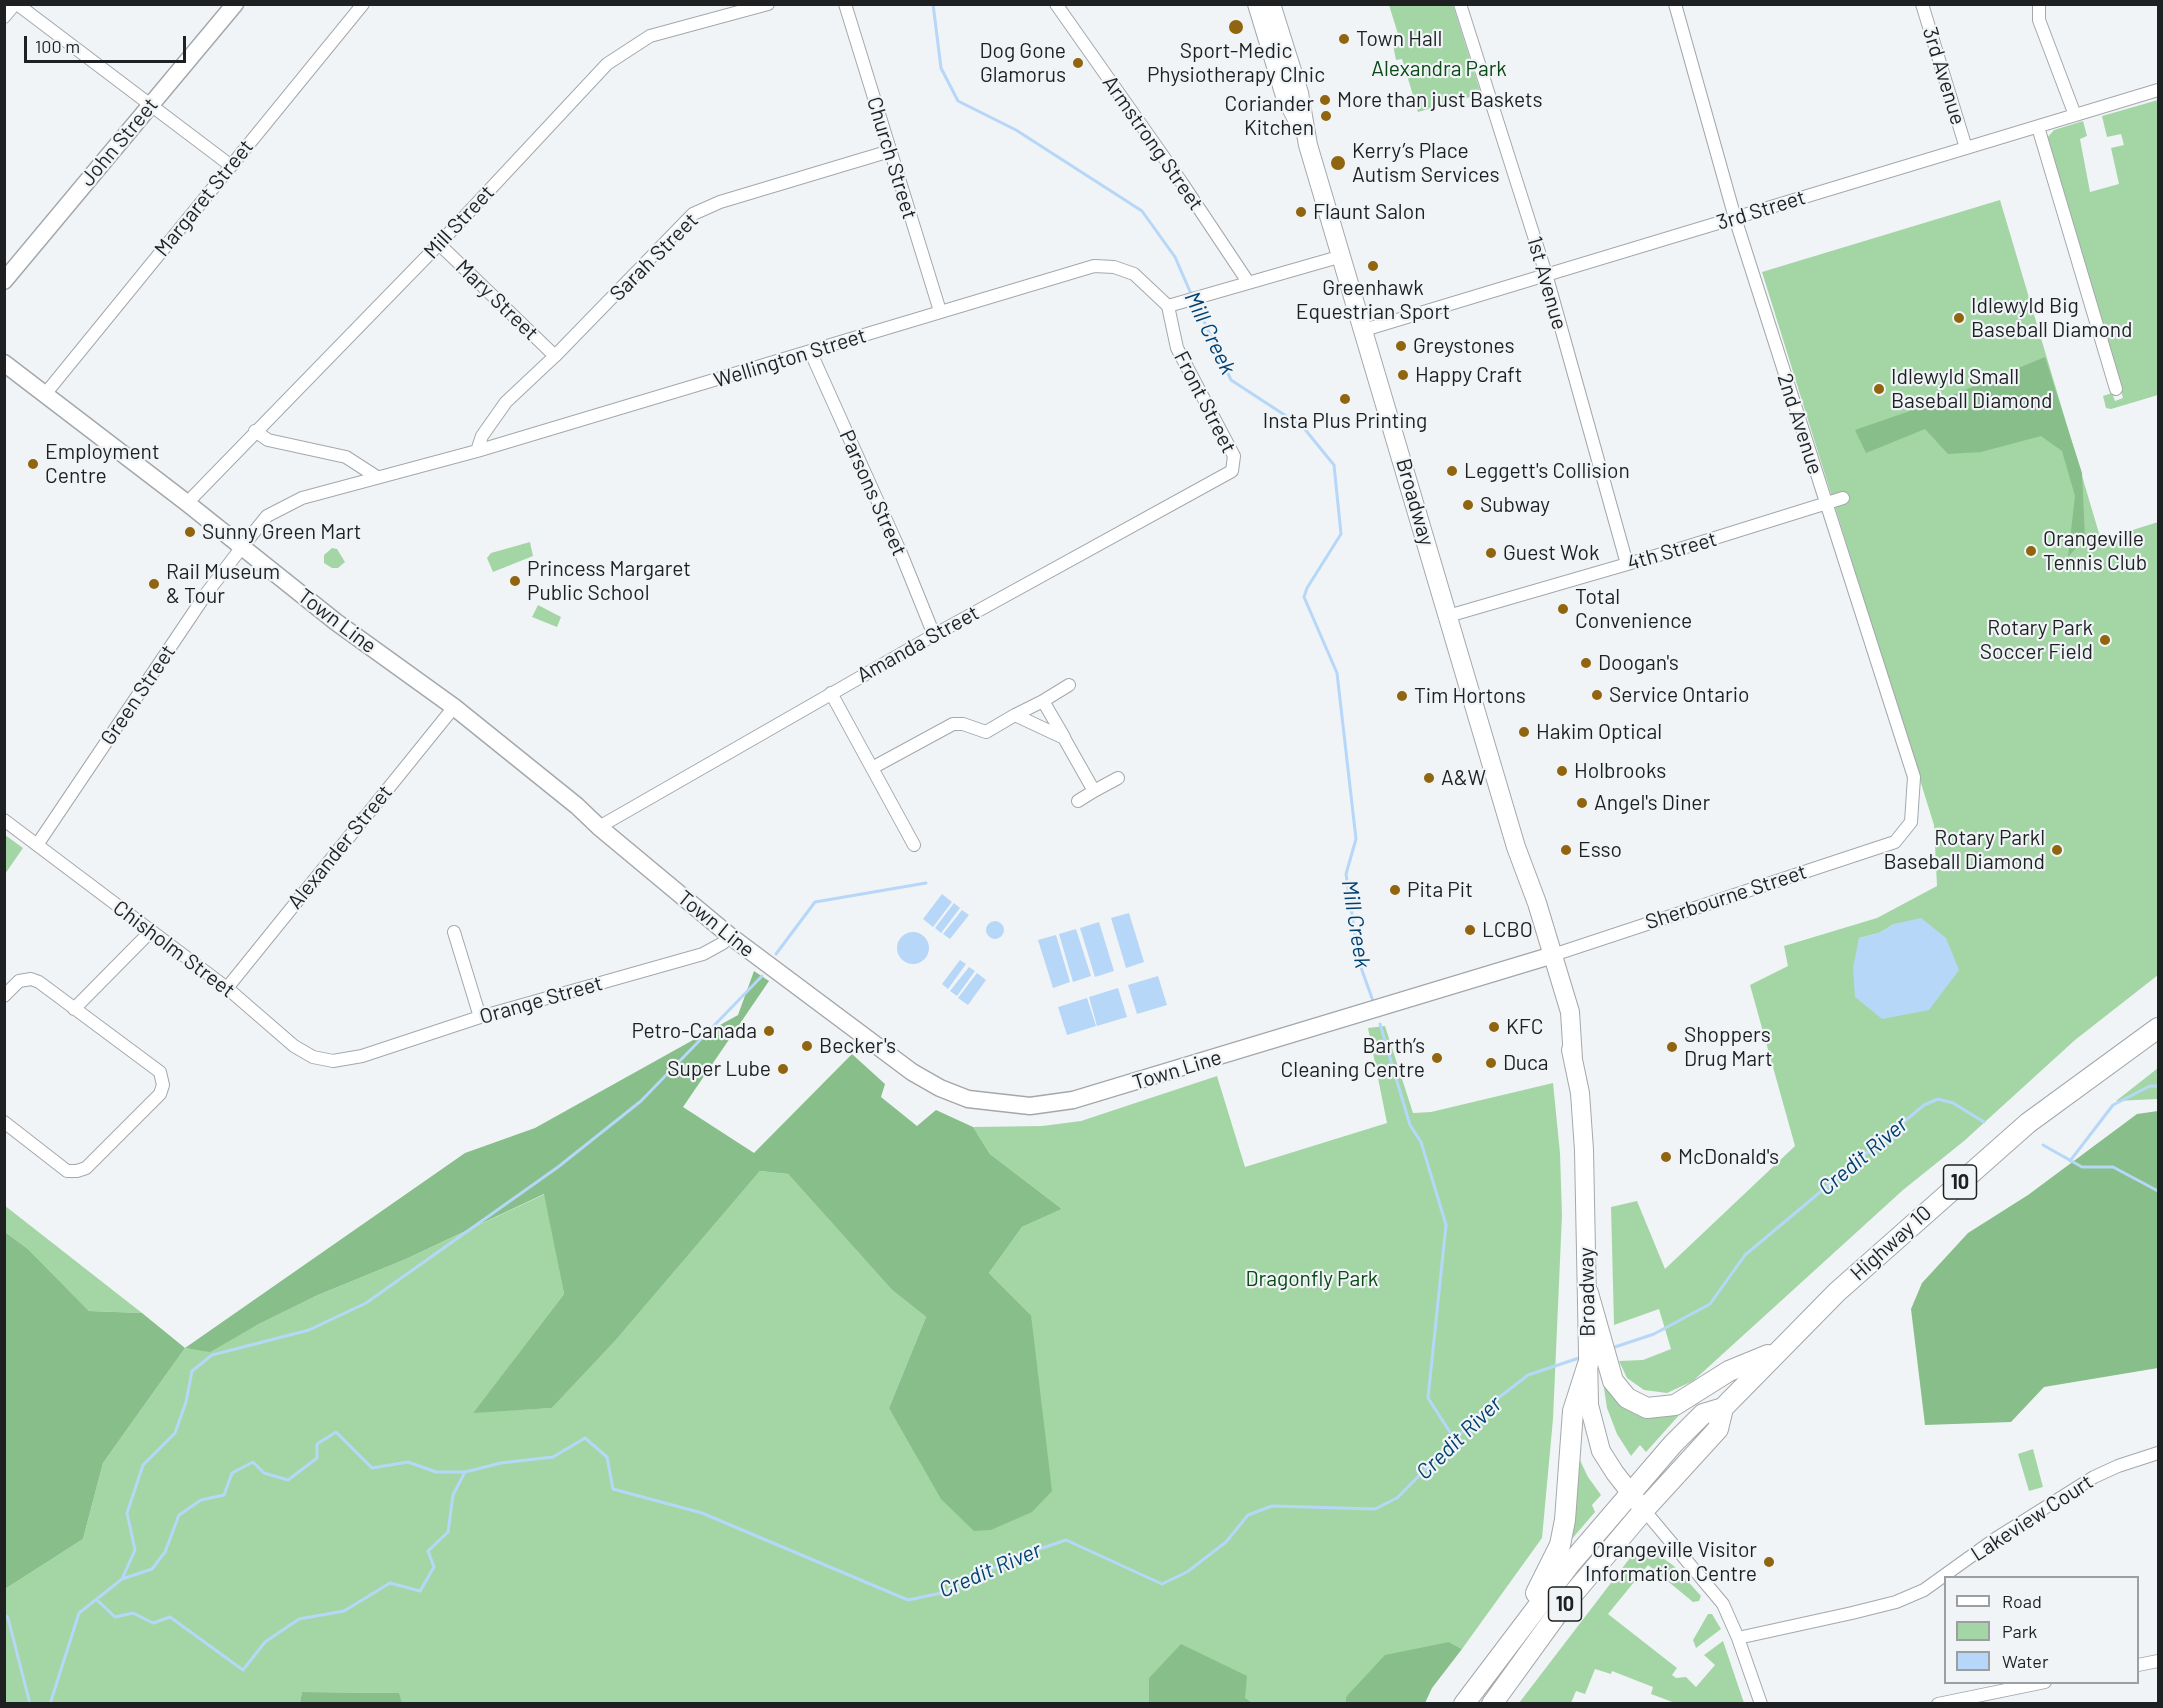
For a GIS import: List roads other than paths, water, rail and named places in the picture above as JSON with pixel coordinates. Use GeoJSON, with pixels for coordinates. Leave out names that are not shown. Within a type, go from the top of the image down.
{"type":"FeatureCollection","features":[{"type":"Feature","properties":{"kind":"highway","name":"Highway 10"},"geometry":{"type":"LineString","coordinates":[[1492,1704],[1563,1606],[1644,1510],[1718,1429],[1723,1408],[1776,1352],[1889,1244],[2028,1123],[2158,1028]]}},
{"type":"Feature","properties":{"kind":"highway"},"geometry":{"type":"LineString","coordinates":[[1588,1293],[1597,1352],[1620,1392],[1647,1408],[1675,1406],[1728,1371],[1776,1352]]}},
{"type":"Feature","properties":{"kind":"highway"},"geometry":{"type":"LineString","coordinates":[[1518,1634],[1560,1545],[1566,1520],[1573,1411],[1597,1352]]}},
{"type":"Feature","properties":{"kind":"highway","name":"Highway 10"},"geometry":{"type":"LineString","coordinates":[[1464,1704],[1570,1564],[1630,1494],[1702,1414],[1723,1408]]}},
{"type":"Feature","properties":{"kind":"main road","name":"John Street"},"geometry":{"type":"LineString","coordinates":[[4,281],[235,4]]}},
{"type":"Feature","properties":{"kind":"main road","name":"Broadway"},"geometry":{"type":"LineString","coordinates":[[1267,6],[1286,96],[1306,136],[1523,868],[1529,906],[1549,956],[1580,1093],[1588,1293]]}},
{"type":"Feature","properties":{"kind":"main road","name":"Town Line"},"geometry":{"type":"LineString","coordinates":[[4,363],[46,393],[336,622],[454,707],[577,806],[730,936],[923,1080],[968,1099],[1030,1106],[1092,1096],[1549,956]]}},
{"type":"Feature","properties":{"kind":"main road","name":"Broadway"},"geometry":{"type":"LineString","coordinates":[[1597,1352],[1589,1406],[1594,1431],[1601,1451],[1630,1494],[1644,1510]]}},
{"type":"Feature","properties":{"kind":"street"},"geometry":{"type":"LineString","coordinates":[[4,17],[16,4],[230,165]]}},
{"type":"Feature","properties":{"kind":"street","name":"Margaret Street"},"geometry":{"type":"LineString","coordinates":[[46,393],[363,4]]}},
{"type":"Feature","properties":{"kind":"street","name":"Mill Street"},"geometry":{"type":"LineString","coordinates":[[187,503],[440,244],[607,64],[650,36],[768,4]]}},
{"type":"Feature","properties":{"kind":"street","name":"Church Street"},"geometry":{"type":"LineString","coordinates":[[846,4],[940,311]]}},
{"type":"Feature","properties":{"kind":"street","name":"Armstrong Street"},"geometry":{"type":"LineString","coordinates":[[1056,4],[1176,173],[1248,282]]}},
{"type":"Feature","properties":{"kind":"street","name":"1st Avenue"},"geometry":{"type":"LineString","coordinates":[[1460,4],[1546,274],[1627,564]]}},
{"type":"Feature","properties":{"kind":"street","name":"2nd Avenue"},"geometry":{"type":"LineString","coordinates":[[1675,4],[1735,218],[1914,777],[1911,822],[1898,838]]}},
{"type":"Feature","properties":{"kind":"street","name":"3rd Avenue"},"geometry":{"type":"LineString","coordinates":[[1922,4],[1966,148]]}},
{"type":"Feature","properties":{"kind":"street"},"geometry":{"type":"LineString","coordinates":[[2039,4],[2039,20],[2075,115]]}},
{"type":"Feature","properties":{"kind":"street","name":"3rd Street"},"geometry":{"type":"LineString","coordinates":[[1364,330],[2158,90]]}},
{"type":"Feature","properties":{"kind":"street"},"geometry":{"type":"LineString","coordinates":[[2038,127],[2116,390]]}},
{"type":"Feature","properties":{"kind":"street","name":"Sarah Street"},"geometry":{"type":"LineString","coordinates":[[477,451],[482,436],[506,402],[555,356],[699,210],[890,151]]}},
{"type":"Feature","properties":{"kind":"street","name":"Mary Street"},"geometry":{"type":"LineString","coordinates":[[440,244],[555,356]]}},
{"type":"Feature","properties":{"kind":"street"},"geometry":{"type":"LineString","coordinates":[[1168,306],[1341,256]]}},
{"type":"Feature","properties":{"kind":"street","name":"Wellington Street"},"geometry":{"type":"LineString","coordinates":[[242,547],[267,516],[302,498],[477,451],[811,353],[940,311],[1103,266],[1138,276],[1168,306]]}},
{"type":"Feature","properties":{"kind":"street","name":"Front Street"},"geometry":{"type":"LineString","coordinates":[[1168,306],[1177,348],[1235,462]]}},
{"type":"Feature","properties":{"kind":"street","name":"Parsons Street"},"geometry":{"type":"LineString","coordinates":[[811,353],[900,551],[934,635]]}},
{"type":"Feature","properties":{"kind":"street"},"geometry":{"type":"LineString","coordinates":[[255,431],[268,440],[346,457],[377,477]]}},
{"type":"Feature","properties":{"kind":"street","name":"Amanda Street"},"geometry":{"type":"LineString","coordinates":[[599,827],[934,635],[1228,474],[1235,462]]}},
{"type":"Feature","properties":{"kind":"street","name":"4th Street"},"geometry":{"type":"LineString","coordinates":[[1448,616],[1826,505],[1843,498]]}},
{"type":"Feature","properties":{"kind":"street","name":"Green Street"},"geometry":{"type":"LineString","coordinates":[[37,845],[206,594],[242,547]]}},
{"type":"Feature","properties":{"kind":"street"},"geometry":{"type":"LineString","coordinates":[[872,768],[953,724],[963,724],[986,732],[1069,685]]}},
{"type":"Feature","properties":{"kind":"street"},"geometry":{"type":"LineString","coordinates":[[831,693],[914,845]]}},
{"type":"Feature","properties":{"kind":"street"},"geometry":{"type":"LineString","coordinates":[[1042,700],[1094,791]]}},
{"type":"Feature","properties":{"kind":"street","name":"Alexander Street"},"geometry":{"type":"LineString","coordinates":[[227,988],[454,707]]}},
{"type":"Feature","properties":{"kind":"street"},"geometry":{"type":"LineString","coordinates":[[1015,715],[1064,738]]}},
{"type":"Feature","properties":{"kind":"street"},"geometry":{"type":"LineString","coordinates":[[1078,801],[1118,778]]}},
{"type":"Feature","properties":{"kind":"street","name":"Chisholm Street"},"geometry":{"type":"LineString","coordinates":[[4,820],[227,988],[294,1046],[313,1057],[333,1061],[348,1060]]}},
{"type":"Feature","properties":{"kind":"street","name":"Sherbourne Street"},"geometry":{"type":"LineString","coordinates":[[1549,956],[1895,842],[1898,838]]}},
{"type":"Feature","properties":{"kind":"street"},"geometry":{"type":"LineString","coordinates":[[74,1009],[152,931]]}},
{"type":"Feature","properties":{"kind":"street"},"geometry":{"type":"LineString","coordinates":[[454,932],[480,1017]]}},
{"type":"Feature","properties":{"kind":"street","name":"Orange Street"},"geometry":{"type":"LineString","coordinates":[[348,1060],[480,1017],[703,954],[723,943],[730,936]]}},
{"type":"Feature","properties":{"kind":"street"},"geometry":{"type":"LineString","coordinates":[[4,996],[19,981],[31,979],[39,982],[160,1072],[163,1084],[160,1094],[86,1168],[77,1171],[67,1171],[4,1122]]}},
{"type":"Feature","properties":{"kind":"street","name":"Lakeview Court"},"geometry":{"type":"LineString","coordinates":[[1738,1638],[1896,1602],[1924,1590],[1995,1539],[2094,1477],[2118,1466],[2158,1453]]}},
{"type":"Feature","properties":{"kind":"street"},"geometry":{"type":"LineString","coordinates":[[1644,1510],[1717,1594],[1738,1638],[1761,1704]]}},
{"type":"Feature","properties":{"kind":"street"},"geometry":{"type":"LineString","coordinates":[[2139,1665],[2158,1661]]}},
{"type":"Feature","properties":{"kind":"street"},"geometry":{"type":"LineString","coordinates":[[1938,1704],[2040,1684]]}},
{"type":"Feature","properties":{"kind":"water"},"geometry":{"type":"Polygon","coordinates":[[[942,894],[952,902],[933,927],[923,919],[942,894]]]}},
{"type":"Feature","properties":{"kind":"water"},"geometry":{"type":"Polygon","coordinates":[[[954,903],[960,908],[941,933],[935,928],[954,903]]]}},
{"type":"Feature","properties":{"kind":"water"},"geometry":{"type":"Polygon","coordinates":[[[962,910],[969,915],[950,939],[943,934],[962,910]]]}},
{"type":"Feature","properties":{"kind":"water"},"geometry":{"type":"Polygon","coordinates":[[[1129,913],[1144,962],[1126,968],[1111,918],[1129,913]]]}},
{"type":"Feature","properties":{"kind":"water"},"geometry":{"type":"Polygon","coordinates":[[[1921,918],[1946,938],[1959,970],[1929,1010],[1882,1019],[1855,997],[1853,968],[1859,938],[1879,933],[1894,924],[1921,918]]]}},
{"type":"Feature","properties":{"kind":"water"},"geometry":{"type":"Polygon","coordinates":[[[995,921],[1001,924],[1004,930],[1001,936],[995,939],[989,936],[986,930],[989,924],[995,921]]]}},
{"type":"Feature","properties":{"kind":"water"},"geometry":{"type":"Polygon","coordinates":[[[1099,922],[1114,971],[1095,977],[1080,928],[1099,922]]]}},
{"type":"Feature","properties":{"kind":"water"},"geometry":{"type":"Polygon","coordinates":[[[1076,929],[1091,976],[1073,982],[1059,934],[1076,929]]]}},
{"type":"Feature","properties":{"kind":"water"},"geometry":{"type":"Polygon","coordinates":[[[913,932],[925,936],[929,948],[925,960],[913,964],[901,960],[897,948],[901,936],[913,932]]]}},
{"type":"Feature","properties":{"kind":"water"},"geometry":{"type":"Polygon","coordinates":[[[1056,935],[1070,982],[1053,988],[1038,940],[1056,935]]]}},
{"type":"Feature","properties":{"kind":"water"},"geometry":{"type":"Polygon","coordinates":[[[960,960],[966,964],[948,989],[942,984],[960,960]]]}},
{"type":"Feature","properties":{"kind":"water"},"geometry":{"type":"Polygon","coordinates":[[[969,967],[975,971],[957,996],[950,991],[969,967]]]}},
{"type":"Feature","properties":{"kind":"water"},"geometry":{"type":"Polygon","coordinates":[[[977,973],[986,980],[968,1005],[958,998],[977,973]]]}},
{"type":"Feature","properties":{"kind":"water"},"geometry":{"type":"Polygon","coordinates":[[[1158,976],[1167,1005],[1137,1014],[1128,985],[1158,976]]]}},
{"type":"Feature","properties":{"kind":"water"},"geometry":{"type":"Polygon","coordinates":[[[1118,988],[1127,1017],[1097,1026],[1089,997],[1118,988]]]}},
{"type":"Feature","properties":{"kind":"water"},"geometry":{"type":"Polygon","coordinates":[[[1087,998],[1096,1026],[1067,1035],[1058,1007],[1087,998]]]}},
{"type":"Feature","properties":{"kind":"waterway","name":"Mill Creek"},"geometry":{"type":"LineString","coordinates":[[933,4],[941,68],[958,101],[1016,130],[1142,211],[1175,257],[1192,296]]}},
{"type":"Feature","properties":{"kind":"waterway","name":"Mill Creek"},"geometry":{"type":"LineString","coordinates":[[1195,302],[1231,380],[1303,427],[1334,465],[1341,534],[1307,588],[1304,597],[1337,673],[1356,839],[1346,874],[1359,962],[1373,1001]]}},
{"type":"Feature","properties":{"kind":"waterway"},"geometry":{"type":"LineString","coordinates":[[776,954],[815,902],[926,883]]}},
{"type":"Feature","properties":{"kind":"waterway"},"geometry":{"type":"LineString","coordinates":[[122,1579],[135,1550],[127,1513],[143,1465],[175,1433],[186,1402],[192,1371],[212,1355],[309,1330],[366,1303],[558,1167],[641,1101],[762,976]]}},
{"type":"Feature","properties":{"kind":"waterway","name":"Mill Creek"},"geometry":{"type":"LineString","coordinates":[[1380,1024],[1410,1125],[1421,1142],[1446,1225],[1428,1398],[1455,1440]]}},
{"type":"Feature","properties":{"kind":"waterway"},"geometry":{"type":"LineString","coordinates":[[2070,1161],[2113,1105],[2150,1086],[2158,1086]]}},
{"type":"Feature","properties":{"kind":"waterway","name":"Credit River"},"geometry":{"type":"LineString","coordinates":[[1612,1348],[1654,1334],[1710,1304],[1745,1255],[1924,1105],[1938,1099],[1953,1103],[1984,1122]]}},
{"type":"Feature","properties":{"kind":"waterway","name":"Credit River"},"geometry":{"type":"LineString","coordinates":[[2043,1145],[2082,1167],[2113,1167],[2158,1191]]}},
{"type":"Feature","properties":{"kind":"waterway","name":"Credit River"},"geometry":{"type":"LineString","coordinates":[[50,1704],[79,1613],[122,1579],[152,1569],[165,1552],[179,1515],[201,1500],[224,1495],[232,1473],[253,1462],[264,1473],[288,1480],[317,1458],[317,1444],[336,1432],[372,1468],[408,1462],[436,1472],[465,1472],[501,1463],[553,1457],[585,1438],[607,1457],[613,1489],[702,1513],[908,1600],[951,1591],[1013,1558],[1066,1540],[1162,1584],[1187,1572],[1226,1542],[1248,1515],[1272,1506],[1375,1509],[1397,1498],[1488,1406],[1528,1375],[1582,1357]]}},
{"type":"Feature","properties":{"kind":"waterway"},"geometry":{"type":"LineString","coordinates":[[97,1600],[115,1617],[133,1613],[153,1623],[170,1617],[243,1670],[265,1642],[299,1619],[344,1611],[390,1583],[420,1591],[434,1567],[428,1551],[448,1532],[453,1495],[465,1472]]}},
{"type":"Feature","properties":{"kind":"waterway"},"geometry":{"type":"LineString","coordinates":[[4,1614],[8,1618],[30,1704]]}},
{"type":"Feature","properties":{"kind":"place","name":"Sport-Medic Physiotherapy Clnic"},"geometry":{"type":"Point","coordinates":[1236,27]}},
{"type":"Feature","properties":{"kind":"place","name":"Town Hall"},"geometry":{"type":"Point","coordinates":[1344,39]}},
{"type":"Feature","properties":{"kind":"place","name":"Dog Gone Glamorus"},"geometry":{"type":"Point","coordinates":[1078,63]}},
{"type":"Feature","properties":{"kind":"place","name":"More than just Baskets"},"geometry":{"type":"Point","coordinates":[1325,100]}},
{"type":"Feature","properties":{"kind":"place","name":"Coriander Kitchen"},"geometry":{"type":"Point","coordinates":[1326,116]}},
{"type":"Feature","properties":{"kind":"place","name":"Kerry’s Place Autism Services"},"geometry":{"type":"Point","coordinates":[1338,163]}},
{"type":"Feature","properties":{"kind":"place","name":"Flaunt Salon"},"geometry":{"type":"Point","coordinates":[1301,212]}},
{"type":"Feature","properties":{"kind":"place","name":"Greenhawk Equestrian Sport"},"geometry":{"type":"Point","coordinates":[1373,266]}},
{"type":"Feature","properties":{"kind":"place","name":"Idlewyld Big Baseball Diamond"},"geometry":{"type":"Point","coordinates":[1959,318]}},
{"type":"Feature","properties":{"kind":"place","name":"Greystones"},"geometry":{"type":"Point","coordinates":[1401,346]}},
{"type":"Feature","properties":{"kind":"place","name":"Happy Craft"},"geometry":{"type":"Point","coordinates":[1403,375]}},
{"type":"Feature","properties":{"kind":"place","name":"Idlewyld Small Baseball Diamond"},"geometry":{"type":"Point","coordinates":[1879,389]}},
{"type":"Feature","properties":{"kind":"place","name":"Insta Plus Printing"},"geometry":{"type":"Point","coordinates":[1345,399]}},
{"type":"Feature","properties":{"kind":"place","name":"Employment Centre"},"geometry":{"type":"Point","coordinates":[33,464]}},
{"type":"Feature","properties":{"kind":"place","name":"Leggett's Collision"},"geometry":{"type":"Point","coordinates":[1452,471]}},
{"type":"Feature","properties":{"kind":"place","name":"Subway"},"geometry":{"type":"Point","coordinates":[1468,505]}},
{"type":"Feature","properties":{"kind":"place","name":"Sunny Green Mart"},"geometry":{"type":"Point","coordinates":[190,532]}},
{"type":"Feature","properties":{"kind":"place","name":"Orangeville Tennis Club"},"geometry":{"type":"Point","coordinates":[2031,551]}},
{"type":"Feature","properties":{"kind":"place","name":"Guest Wok"},"geometry":{"type":"Point","coordinates":[1491,553]}},
{"type":"Feature","properties":{"kind":"place","name":"Princess Margaret Public School"},"geometry":{"type":"Point","coordinates":[515,581]}},
{"type":"Feature","properties":{"kind":"place","name":"Rail Museum & Tour"},"geometry":{"type":"Point","coordinates":[154,584]}},
{"type":"Feature","properties":{"kind":"place","name":"Total Convenience"},"geometry":{"type":"Point","coordinates":[1563,609]}},
{"type":"Feature","properties":{"kind":"place","name":"Rotary Park Soccer Field"},"geometry":{"type":"Point","coordinates":[2105,640]}},
{"type":"Feature","properties":{"kind":"place","name":"Doogan's"},"geometry":{"type":"Point","coordinates":[1586,663]}},
{"type":"Feature","properties":{"kind":"place","name":"Service Ontario"},"geometry":{"type":"Point","coordinates":[1597,695]}},
{"type":"Feature","properties":{"kind":"place","name":"Tim Hortons"},"geometry":{"type":"Point","coordinates":[1402,696]}},
{"type":"Feature","properties":{"kind":"place","name":"Hakim Optical"},"geometry":{"type":"Point","coordinates":[1524,732]}},
{"type":"Feature","properties":{"kind":"place","name":"Holbrooks"},"geometry":{"type":"Point","coordinates":[1562,771]}},
{"type":"Feature","properties":{"kind":"place","name":"A&W"},"geometry":{"type":"Point","coordinates":[1429,778]}},
{"type":"Feature","properties":{"kind":"place","name":"Angel's Diner"},"geometry":{"type":"Point","coordinates":[1582,803]}},
{"type":"Feature","properties":{"kind":"place","name":"Esso"},"geometry":{"type":"Point","coordinates":[1566,850]}},
{"type":"Feature","properties":{"kind":"place","name":"Rotary Parkl Baseball Diamond"},"geometry":{"type":"Point","coordinates":[2057,850]}},
{"type":"Feature","properties":{"kind":"place","name":"Pita Pit"},"geometry":{"type":"Point","coordinates":[1395,890]}},
{"type":"Feature","properties":{"kind":"place","name":"LCBO"},"geometry":{"type":"Point","coordinates":[1470,930]}},
{"type":"Feature","properties":{"kind":"place","name":"KFC"},"geometry":{"type":"Point","coordinates":[1494,1027]}},
{"type":"Feature","properties":{"kind":"place","name":"Petro-Canada"},"geometry":{"type":"Point","coordinates":[769,1031]}},
{"type":"Feature","properties":{"kind":"place","name":"Becker's"},"geometry":{"type":"Point","coordinates":[807,1046]}},
{"type":"Feature","properties":{"kind":"place","name":"Shoppers Drug Mart"},"geometry":{"type":"Point","coordinates":[1672,1047]}},
{"type":"Feature","properties":{"kind":"place","name":"Barth’s Cleaning Centre"},"geometry":{"type":"Point","coordinates":[1437,1058]}},
{"type":"Feature","properties":{"kind":"place","name":"Duca"},"geometry":{"type":"Point","coordinates":[1491,1063]}},
{"type":"Feature","properties":{"kind":"place","name":"Super Lube"},"geometry":{"type":"Point","coordinates":[783,1069]}},
{"type":"Feature","properties":{"kind":"place","name":"McDonald's"},"geometry":{"type":"Point","coordinates":[1666,1157]}},
{"type":"Feature","properties":{"kind":"place","name":"Orangeville Visitor Information Centre"},"geometry":{"type":"Point","coordinates":[1769,1562]}},
{"type":"Feature","properties":{"kind":"park label","name":"Alexandra Park"},"geometry":{"type":"Point","coordinates":[1439,69]}},
{"type":"Feature","properties":{"kind":"park label","name":"Dragonfly Park"},"geometry":{"type":"Point","coordinates":[1312,1279]}}]}
